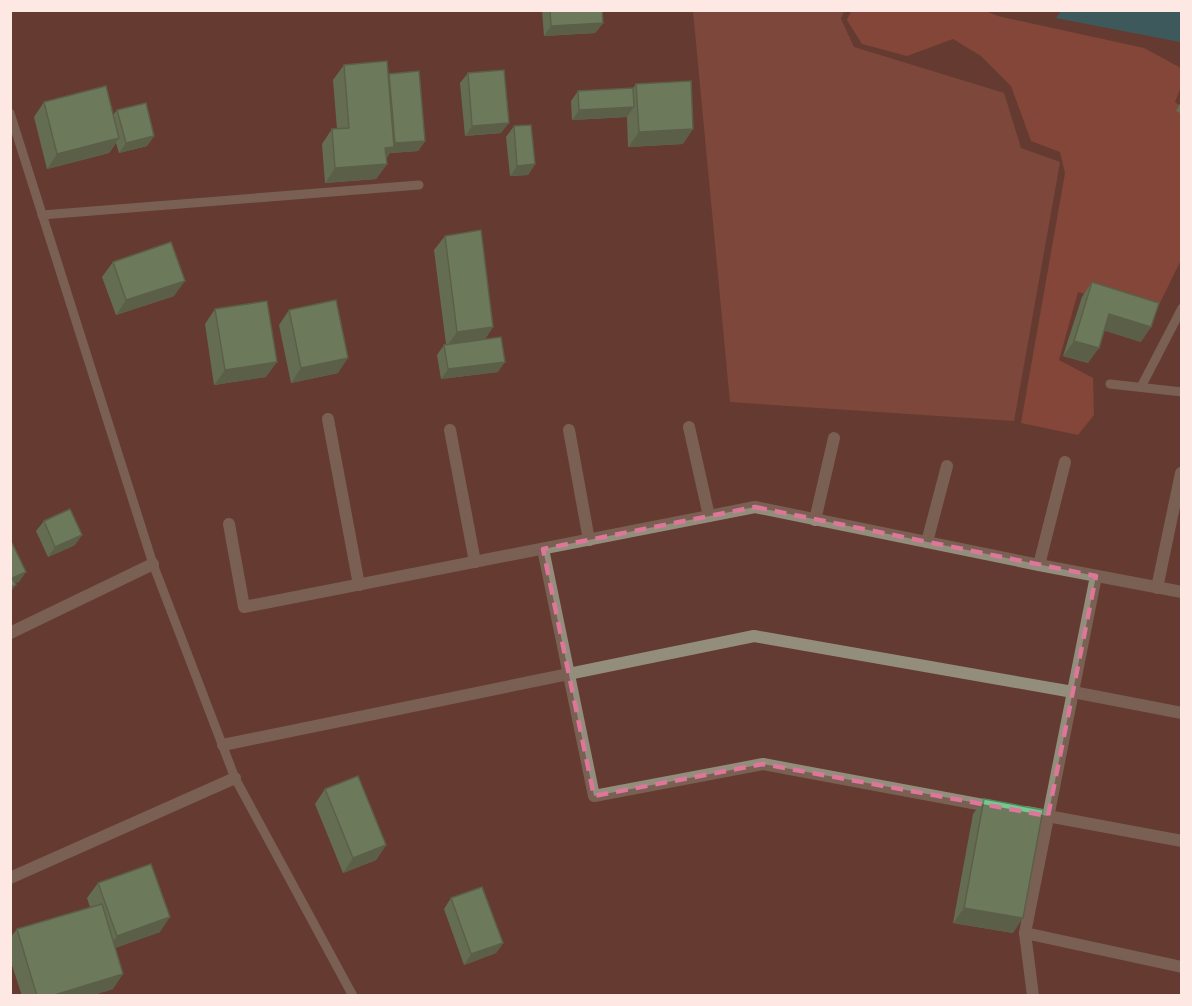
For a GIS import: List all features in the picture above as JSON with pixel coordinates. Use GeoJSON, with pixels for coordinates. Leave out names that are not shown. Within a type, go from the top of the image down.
{"type":"FeatureCollection","features":[{"type":"Feature","properties":{"kind":"street"},"geometry":{"type":"LineString","coordinates":[[328,419],[359,585]]}},
{"type":"Feature","properties":{"kind":"street"},"geometry":{"type":"LineString","coordinates":[[689,428],[709,516]]}},
{"type":"Feature","properties":{"kind":"street"},"geometry":{"type":"LineString","coordinates":[[450,430],[475,562]]}},
{"type":"Feature","properties":{"kind":"street"},"geometry":{"type":"LineString","coordinates":[[569,430],[589,540]]}},
{"type":"Feature","properties":{"kind":"street"},"geometry":{"type":"LineString","coordinates":[[815,520],[834,438]]}},
{"type":"Feature","properties":{"kind":"street"},"geometry":{"type":"LineString","coordinates":[[1039,565],[1065,462]]}},
{"type":"Feature","properties":{"kind":"street"},"geometry":{"type":"LineString","coordinates":[[927,542],[946,466]]}},
{"type":"Feature","properties":{"kind":"street"},"geometry":{"type":"LineString","coordinates":[[1157,588],[1181,473]]}},
{"type":"Feature","properties":{"kind":"street"},"geometry":{"type":"LineString","coordinates":[[229,524],[244,607],[755,507],[1182,592]]}},
{"type":"Feature","properties":{"kind":"street"},"geometry":{"type":"LineString","coordinates":[[543,549],[594,796],[763,764],[1182,841]]}},
{"type":"Feature","properties":{"kind":"street"},"geometry":{"type":"LineString","coordinates":[[10,633],[153,564]]}},
{"type":"Feature","properties":{"kind":"street"},"geometry":{"type":"LineString","coordinates":[[1033,996],[1024,933],[1096,576]]}},
{"type":"Feature","properties":{"kind":"street"},"geometry":{"type":"LineString","coordinates":[[223,745],[754,636],[1182,713]]}},
{"type":"Feature","properties":{"kind":"street"},"geometry":{"type":"LineString","coordinates":[[10,878],[236,778]]}},
{"type":"Feature","properties":{"kind":"street"},"geometry":{"type":"LineString","coordinates":[[1024,933],[1182,967]]}},
{"type":"Feature","properties":{"kind":"lane"},"geometry":{"type":"LineString","coordinates":[[10,113],[153,564],[223,745],[236,778],[353,996]]}},
{"type":"Feature","properties":{"kind":"lane"},"geometry":{"type":"LineString","coordinates":[[42,215],[419,185]]}},
{"type":"Feature","properties":{"kind":"lane"},"geometry":{"type":"LineString","coordinates":[[1141,387],[1182,308]]}},
{"type":"Feature","properties":{"kind":"lane"},"geometry":{"type":"LineString","coordinates":[[1110,384],[1182,392]]}},
{"type":"Feature","properties":{"kind":"highlighted area"},"geometry":{"type":"Polygon","coordinates":[[[755,507],[1096,576],[1048,816],[763,764],[594,796],[543,549],[755,507]]]}},
{"type":"Feature","properties":{"kind":"shaded area"},"geometry":{"type":"Polygon","coordinates":[[[693,11],[844,11],[841,19],[854,47],[1004,93],[1021,148],[1060,162],[1014,421],[730,402],[693,11]]]}},
{"type":"Feature","properties":{"kind":"shaded area"},"geometry":{"type":"Polygon","coordinates":[[[851,11],[986,11],[998,16],[1144,48],[1181,68],[1181,87],[1175,102],[1182,107],[1181,260],[1154,315],[1078,292],[1059,360],[1093,378],[1094,415],[1078,435],[1021,423],[1065,173],[1060,152],[1031,141],[1011,86],[981,56],[953,39],[907,56],[862,44],[847,20],[851,11]]]}},
{"type":"Feature","properties":{"kind":"water"},"geometry":{"type":"Polygon","coordinates":[[[1061,11],[1181,11],[1181,39],[1180,42],[1056,18],[1061,11]]]}},
{"type":"Feature","properties":{"kind":"building"},"geometry":{"type":"Polygon","coordinates":[[[550,10],[602,10],[603,23],[551,26],[550,10]]]}},
{"type":"Feature","properties":{"kind":"building"},"geometry":{"type":"Polygon","coordinates":[[[387,61],[394,147],[385,148],[387,164],[335,168],[332,129],[349,128],[344,65],[387,61]]]}},
{"type":"Feature","properties":{"kind":"building"},"geometry":{"type":"Polygon","coordinates":[[[504,70],[509,123],[472,126],[468,73],[504,70]]]}},
{"type":"Feature","properties":{"kind":"building"},"geometry":{"type":"Polygon","coordinates":[[[419,71],[425,141],[395,143],[389,74],[419,71]]]}},
{"type":"Feature","properties":{"kind":"building"},"geometry":{"type":"Polygon","coordinates":[[[691,81],[693,129],[639,132],[636,84],[691,81]]]}},
{"type":"Feature","properties":{"kind":"building"},"geometry":{"type":"Polygon","coordinates":[[[106,86],[119,138],[57,154],[44,102],[106,86]]]}},
{"type":"Feature","properties":{"kind":"building"},"geometry":{"type":"Polygon","coordinates":[[[633,88],[634,107],[579,110],[578,91],[633,88]]]}},
{"type":"Feature","properties":{"kind":"building"},"geometry":{"type":"Polygon","coordinates":[[[146,103],[154,136],[126,143],[117,110],[146,103]]]}},
{"type":"Feature","properties":{"kind":"building"},"geometry":{"type":"Polygon","coordinates":[[[531,125],[535,164],[517,166],[514,126],[531,125]]]}},
{"type":"Feature","properties":{"kind":"building"},"geometry":{"type":"Polygon","coordinates":[[[481,230],[493,327],[457,332],[445,236],[481,230]]]}},
{"type":"Feature","properties":{"kind":"building"},"geometry":{"type":"Polygon","coordinates":[[[171,242],[185,281],[126,300],[113,262],[171,242]]]}},
{"type":"Feature","properties":{"kind":"building"},"geometry":{"type":"Polygon","coordinates":[[[1092,282],[1159,303],[1151,327],[1109,314],[1099,348],[1074,341],[1092,282]]]}},
{"type":"Feature","properties":{"kind":"building"},"geometry":{"type":"Polygon","coordinates":[[[336,300],[348,358],[301,368],[289,310],[336,300]]]}},
{"type":"Feature","properties":{"kind":"building"},"geometry":{"type":"Polygon","coordinates":[[[267,301],[277,362],[225,370],[215,309],[267,301]]]}},
{"type":"Feature","properties":{"kind":"building"},"geometry":{"type":"Polygon","coordinates":[[[501,337],[505,362],[448,369],[444,345],[501,337]]]}},
{"type":"Feature","properties":{"kind":"building"},"geometry":{"type":"Polygon","coordinates":[[[70,509],[82,535],[55,547],[44,521],[70,509]]]}},
{"type":"Feature","properties":{"kind":"building"},"geometry":{"type":"Polygon","coordinates":[[[12,543],[26,572],[12,578],[16,585],[10,587],[10,544],[12,543]]]}},
{"type":"Feature","properties":{"kind":"building"},"geometry":{"type":"Polygon","coordinates":[[[358,776],[386,845],[353,858],[325,789],[358,776]]]}},
{"type":"Feature","properties":{"kind":"building"},"geometry":{"type":"Polygon","coordinates":[[[984,799],[1043,810],[1023,918],[964,908],[984,799]]]}},
{"type":"Feature","properties":{"kind":"building"},"geometry":{"type":"Polygon","coordinates":[[[151,864],[170,917],[117,936],[98,883],[151,864]]]}},
{"type":"Feature","properties":{"kind":"building"},"geometry":{"type":"Polygon","coordinates":[[[482,887],[503,943],[471,954],[451,898],[482,887]]]}},
{"type":"Feature","properties":{"kind":"building"},"geometry":{"type":"Polygon","coordinates":[[[102,904],[123,974],[51,996],[37,996],[17,929],[102,904]]]}}]}
